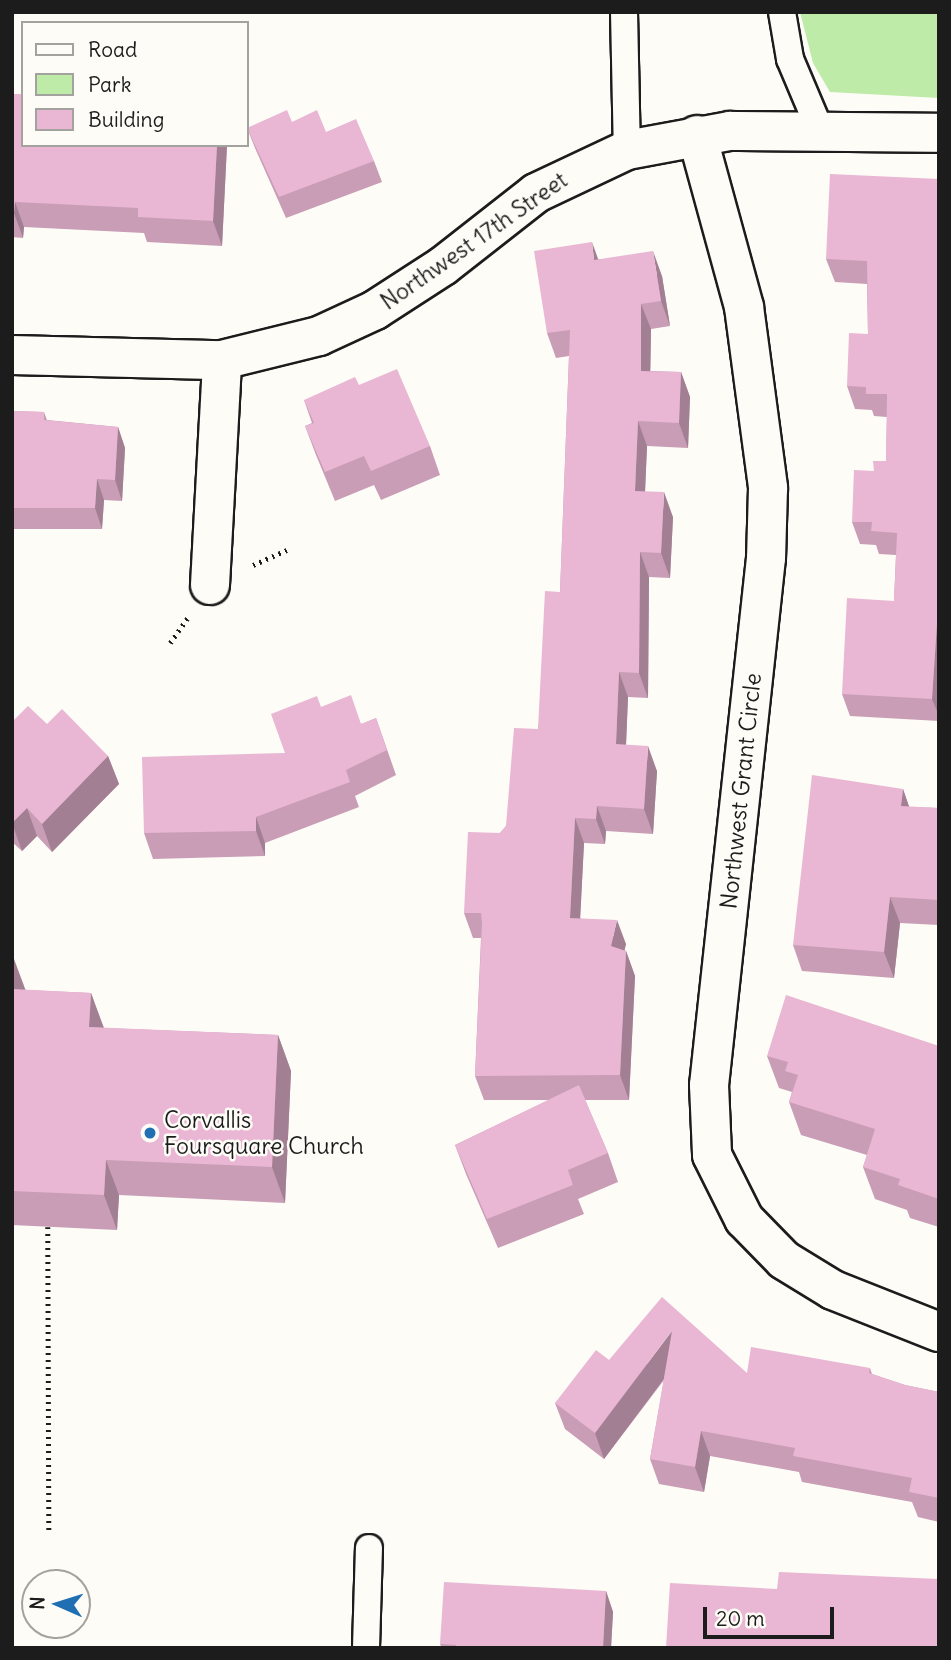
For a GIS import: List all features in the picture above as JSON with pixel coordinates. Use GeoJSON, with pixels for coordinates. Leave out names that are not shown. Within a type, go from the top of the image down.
{"type":"FeatureCollection","features":[{"type":"Feature","properties":{"kind":"street","name":"Northwest 17th Street"},"geometry":{"type":"LineString","coordinates":[[12,355],[222,360],[318,336],[375,310],[536,193],[627,150],[697,135],[820,130],[939,133]]}},
{"type":"Feature","properties":{"kind":"street","name":"Northwest Grant Circle"},"geometry":{"type":"LineString","coordinates":[[697,135],[744,307],[768,488],[766,558],[709,1085],[712,1155],[744,1219],[784,1260],[833,1290],[939,1332]]}},
{"type":"Feature","properties":{"kind":"street"},"geometry":{"type":"LineString","coordinates":[[210,585],[222,360]]}},
{"type":"Feature","properties":{"kind":"lane"},"geometry":{"type":"LineString","coordinates":[[624,12],[627,150]]}},
{"type":"Feature","properties":{"kind":"lane"},"geometry":{"type":"LineString","coordinates":[[782,12],[790,59],[820,130]]}},
{"type":"Feature","properties":{"kind":"lane"},"geometry":{"type":"LineString","coordinates":[[366,1648],[369,1548]]}},
{"type":"Feature","properties":{"kind":"path"},"geometry":{"type":"LineString","coordinates":[[48,1227],[49,1532]]}},
{"type":"Feature","properties":{"kind":"green space"},"geometry":{"type":"Polygon","coordinates":[[[800,12],[939,12],[939,98],[830,92],[813,63],[800,12]]]}},
{"type":"Feature","properties":{"kind":"building"},"geometry":{"type":"Polygon","coordinates":[[[12,94],[21,94],[21,147],[217,147],[213,221],[138,217],[138,208],[15,202],[12,213],[12,94]]]}},
{"type":"Feature","properties":{"kind":"building"},"geometry":{"type":"Polygon","coordinates":[[[287,110],[292,122],[317,110],[326,132],[356,119],[374,161],[279,197],[248,128],[287,110]]]}},
{"type":"Feature","properties":{"kind":"building"},"geometry":{"type":"Polygon","coordinates":[[[830,174],[939,179],[939,593],[932,699],[842,694],[847,598],[894,601],[897,533],[871,531],[872,522],[852,522],[854,470],[874,471],[873,461],[886,461],[887,394],[866,394],[866,387],[847,386],[849,333],[868,334],[867,261],[826,259],[830,174]]]}},
{"type":"Feature","properties":{"kind":"building"},"geometry":{"type":"Polygon","coordinates":[[[592,242],[594,260],[653,251],[661,301],[641,304],[641,371],[681,372],[679,423],[638,421],[635,491],[664,492],[661,553],[640,552],[639,673],[619,672],[616,744],[648,746],[644,809],[597,806],[596,819],[575,818],[570,918],[617,920],[611,946],[626,951],[620,1075],[475,1076],[482,923],[481,913],[464,913],[468,832],[500,833],[506,826],[514,728],[538,729],[545,591],[560,592],[570,330],[547,333],[534,251],[592,242]]]}},
{"type":"Feature","properties":{"kind":"building"},"geometry":{"type":"Polygon","coordinates":[[[397,369],[430,446],[371,471],[364,456],[325,472],[305,426],[314,423],[304,400],[355,377],[359,385],[397,369]]]}},
{"type":"Feature","properties":{"kind":"building"},"geometry":{"type":"Polygon","coordinates":[[[12,411],[44,412],[44,420],[118,427],[115,480],[97,479],[95,508],[12,508],[12,411]]]}},
{"type":"Feature","properties":{"kind":"building"},"geometry":{"type":"Polygon","coordinates":[[[351,695],[361,724],[376,718],[387,750],[346,770],[350,782],[256,817],[256,831],[144,833],[142,757],[285,753],[271,714],[317,696],[321,707],[351,695]]]}},
{"type":"Feature","properties":{"kind":"building"},"geometry":{"type":"Polygon","coordinates":[[[28,706],[47,724],[62,709],[108,756],[42,824],[27,808],[12,823],[12,722],[28,706]]]}},
{"type":"Feature","properties":{"kind":"building"},"geometry":{"type":"Polygon","coordinates":[[[812,775],[903,789],[901,806],[939,808],[939,900],[890,897],[884,952],[793,945],[812,775]]]}},
{"type":"Feature","properties":{"kind":"building","name":"Corvallis Foursquare Church"},"geometry":{"type":"Polygon","coordinates":[[[12,959],[13,989],[91,993],[89,1027],[278,1035],[272,1167],[106,1160],[104,1195],[12,1191],[12,959]]]}},
{"type":"Feature","properties":{"kind":"building"},"geometry":{"type":"Polygon","coordinates":[[[786,995],[939,1046],[939,1199],[898,1185],[900,1179],[863,1167],[875,1129],[789,1102],[798,1075],[785,1071],[788,1062],[767,1056],[786,995]]]}},
{"type":"Feature","properties":{"kind":"building"},"geometry":{"type":"Polygon","coordinates":[[[579,1085],[608,1153],[568,1170],[573,1185],[487,1219],[455,1145],[579,1085]]]}},
{"type":"Feature","properties":{"kind":"building"},"geometry":{"type":"Polygon","coordinates":[[[662,1297],[747,1373],[751,1347],[870,1368],[869,1373],[905,1385],[939,1392],[939,1498],[909,1492],[912,1478],[793,1456],[795,1448],[701,1431],[695,1467],[650,1459],[672,1331],[595,1433],[555,1403],[596,1350],[609,1360],[662,1297]]]}},
{"type":"Feature","properties":{"kind":"building"},"geometry":{"type":"Polygon","coordinates":[[[779,1572],[939,1579],[939,1648],[666,1648],[670,1583],[777,1589],[779,1572]]]}},
{"type":"Feature","properties":{"kind":"building"},"geometry":{"type":"Polygon","coordinates":[[[444,1582],[606,1591],[603,1648],[456,1648],[456,1645],[440,1644],[444,1582]]]}},
{"type":"Feature","properties":{"kind":"place","name":"Corvallis Foursquare Church"},"geometry":{"type":"Point","coordinates":[150,1133]}}]}
